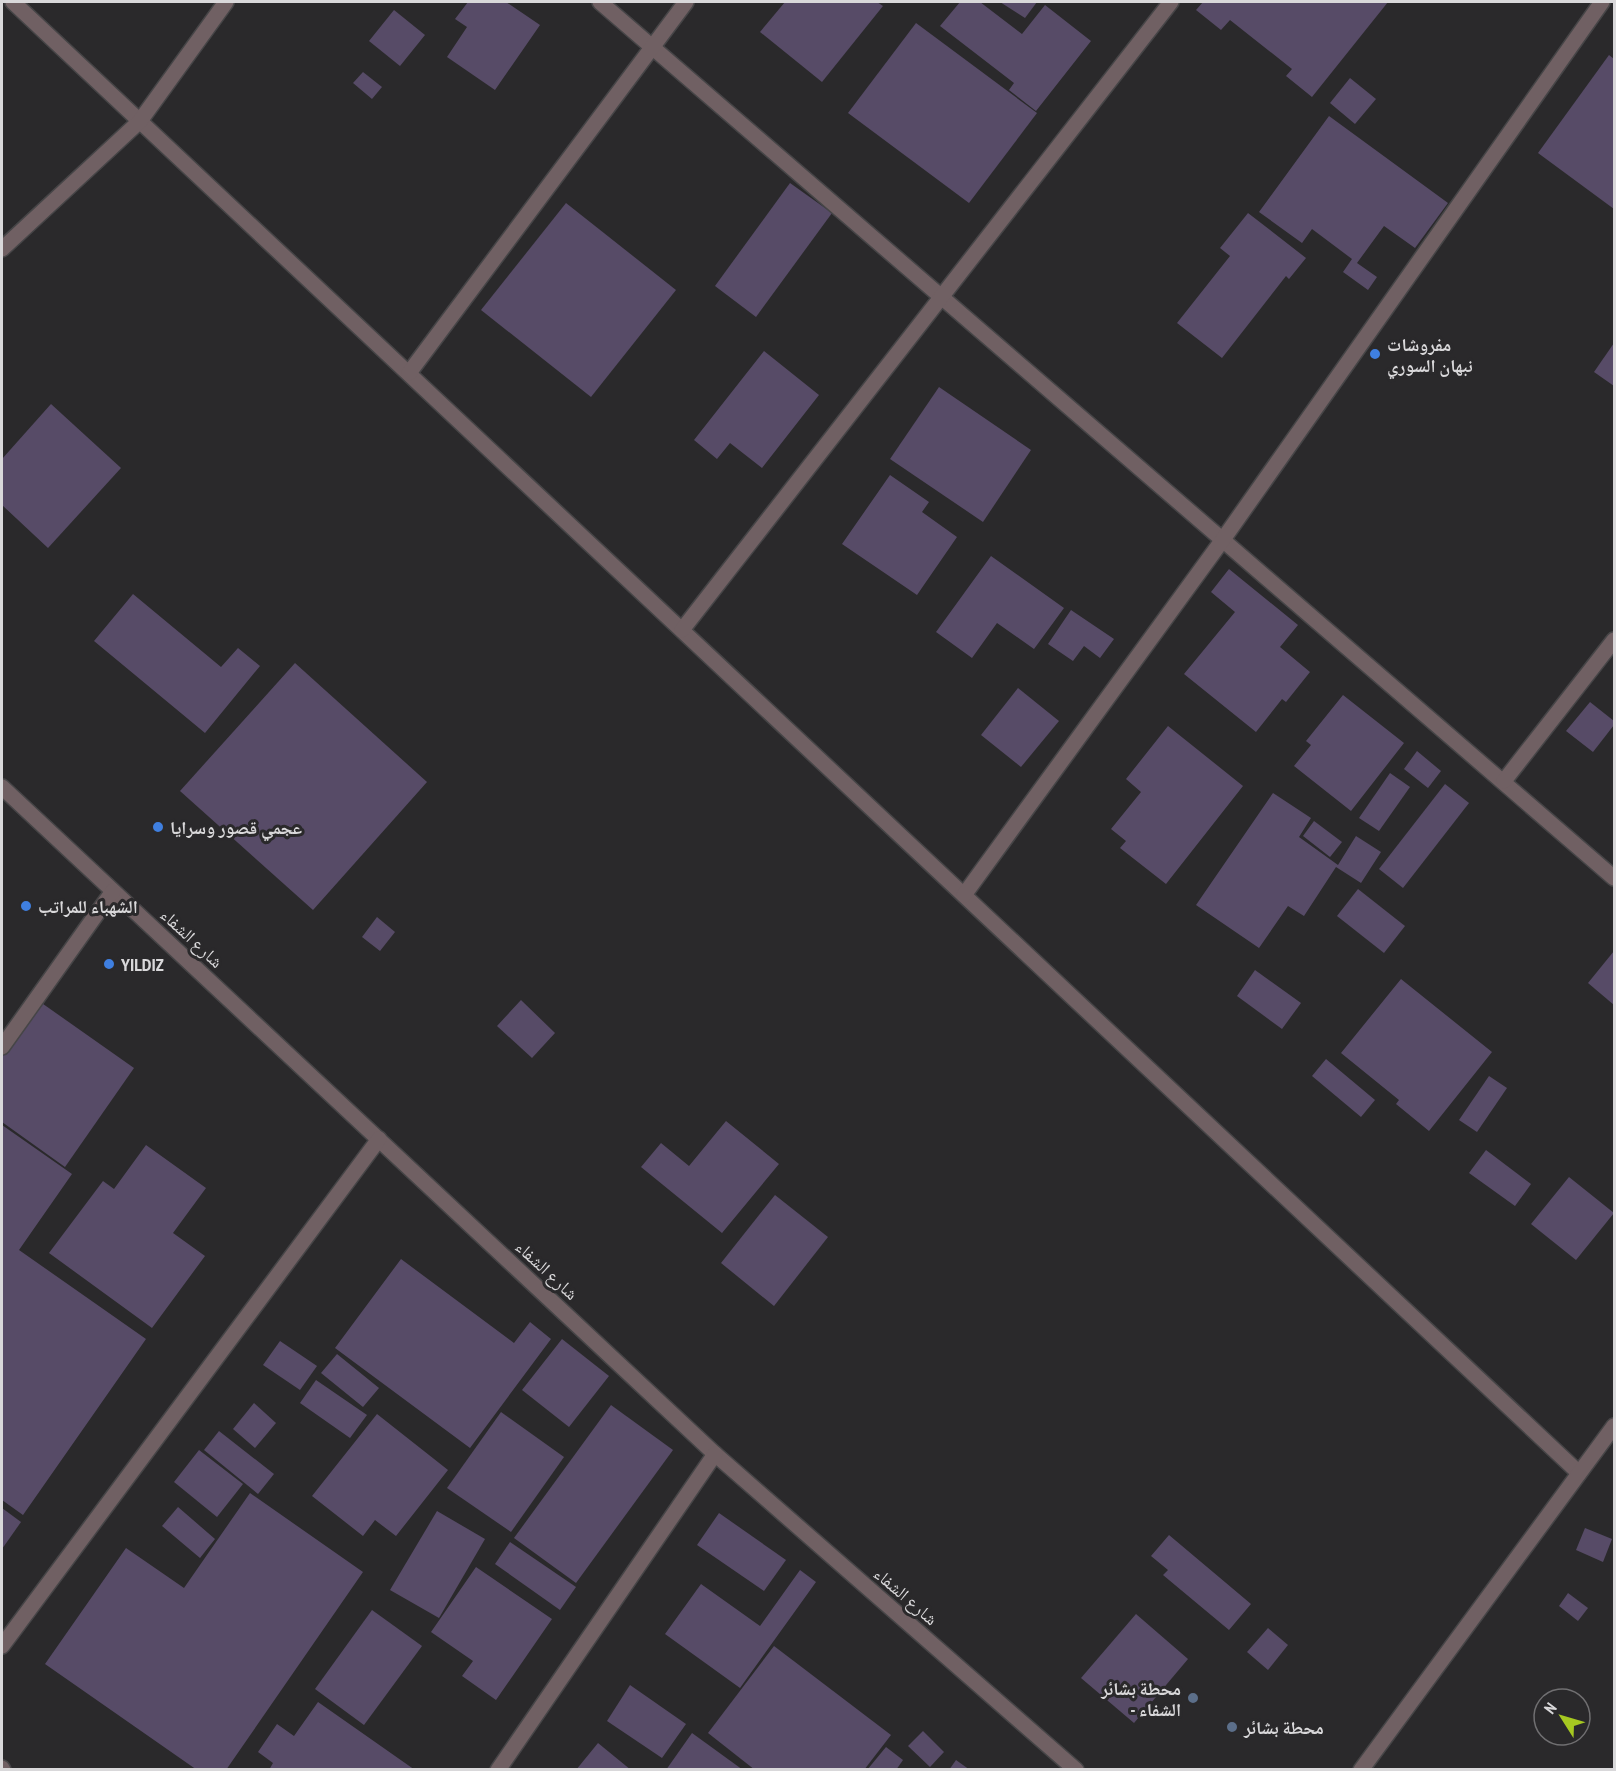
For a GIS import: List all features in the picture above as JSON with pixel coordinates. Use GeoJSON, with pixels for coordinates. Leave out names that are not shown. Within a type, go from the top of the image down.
{"type":"FeatureCollection","features":[{"type":"Feature","properties":{"kind":"street"},"geometry":{"type":"LineString","coordinates":[[13,2],[1579,1473]]}},
{"type":"Feature","properties":{"kind":"street"},"geometry":{"type":"LineString","coordinates":[[2,249],[140,121],[226,2]]}},
{"type":"Feature","properties":{"kind":"street"},"geometry":{"type":"LineString","coordinates":[[600,2],[1224,538],[1614,878]]}},
{"type":"Feature","properties":{"kind":"street"},"geometry":{"type":"LineString","coordinates":[[409,373],[686,2]]}},
{"type":"Feature","properties":{"kind":"street"},"geometry":{"type":"LineString","coordinates":[[682,630],[1171,2]]}},
{"type":"Feature","properties":{"kind":"street"},"geometry":{"type":"LineString","coordinates":[[964,895],[1224,538],[1602,2]]}},
{"type":"Feature","properties":{"kind":"street"},"geometry":{"type":"LineString","coordinates":[[1504,781],[1614,640]]}},
{"type":"Feature","properties":{"kind":"street","name":"شارع الشفاء"},"geometry":{"type":"LineString","coordinates":[[2,787],[715,1454],[1076,1770]]}},
{"type":"Feature","properties":{"kind":"street"},"geometry":{"type":"LineString","coordinates":[[2,1047],[113,891]]}},
{"type":"Feature","properties":{"kind":"street"},"geometry":{"type":"LineString","coordinates":[[2,1646],[379,1140]]}},
{"type":"Feature","properties":{"kind":"street"},"geometry":{"type":"LineString","coordinates":[[1360,1770],[1579,1473],[1613,1432]]}},
{"type":"Feature","properties":{"kind":"street"},"geometry":{"type":"LineString","coordinates":[[498,1770],[715,1454]]}},
{"type":"Feature","properties":{"kind":"building"},"geometry":{"type":"Polygon","coordinates":[[[468,2],[506,2],[540,25],[495,90],[447,57],[467,27],[455,19],[468,2]]]}},
{"type":"Feature","properties":{"kind":"building"},"geometry":{"type":"Polygon","coordinates":[[[785,2],[877,2],[883,6],[822,82],[760,32],[785,2]]]}},
{"type":"Feature","properties":{"kind":"building"},"geometry":{"type":"Polygon","coordinates":[[[960,2],[980,2],[1022,34],[1045,5],[1091,41],[1036,111],[1009,90],[1014,83],[940,26],[960,2]]]}},
{"type":"Feature","properties":{"kind":"building"},"geometry":{"type":"Polygon","coordinates":[[[1000,2],[1037,2],[1025,18],[1000,2]]]}},
{"type":"Feature","properties":{"kind":"building"},"geometry":{"type":"Polygon","coordinates":[[[1203,2],[1388,2],[1312,97],[1286,76],[1292,69],[1230,20],[1221,30],[1196,10],[1203,2]]]}},
{"type":"Feature","properties":{"kind":"building"},"geometry":{"type":"Polygon","coordinates":[[[394,10],[425,35],[400,66],[369,41],[394,10]]]}},
{"type":"Feature","properties":{"kind":"building"},"geometry":{"type":"Polygon","coordinates":[[[916,23],[1037,113],[969,203],[848,113],[916,23]]]}},
{"type":"Feature","properties":{"kind":"building"},"geometry":{"type":"Polygon","coordinates":[[[1609,55],[1614,59],[1614,209],[1538,153],[1609,55]]]}},
{"type":"Feature","properties":{"kind":"building"},"geometry":{"type":"Polygon","coordinates":[[[363,72],[382,87],[372,99],[353,83],[363,72]]]}},
{"type":"Feature","properties":{"kind":"building"},"geometry":{"type":"Polygon","coordinates":[[[1350,78],[1376,99],[1355,124],[1330,103],[1350,78]]]}},
{"type":"Feature","properties":{"kind":"building"},"geometry":{"type":"Polygon","coordinates":[[[1329,116],[1448,203],[1415,248],[1384,226],[1357,263],[1377,277],[1368,290],[1343,272],[1352,259],[1312,229],[1302,243],[1259,212],[1329,116]]]}},
{"type":"Feature","properties":{"kind":"building"},"geometry":{"type":"Polygon","coordinates":[[[790,183],[832,213],[756,317],[715,286],[790,183]]]}},
{"type":"Feature","properties":{"kind":"building"},"geometry":{"type":"Polygon","coordinates":[[[566,203],[676,290],[591,397],[481,310],[566,203]]]}},
{"type":"Feature","properties":{"kind":"building"},"geometry":{"type":"Polygon","coordinates":[[[1248,213],[1306,258],[1289,279],[1286,276],[1222,358],[1177,323],[1230,256],[1220,248],[1248,213]]]}},
{"type":"Feature","properties":{"kind":"building"},"geometry":{"type":"Polygon","coordinates":[[[1614,343],[1614,386],[1594,372],[1614,343]]]}},
{"type":"Feature","properties":{"kind":"building"},"geometry":{"type":"Polygon","coordinates":[[[764,351],[819,395],[762,468],[730,443],[717,459],[694,440],[764,351]]]}},
{"type":"Feature","properties":{"kind":"building"},"geometry":{"type":"Polygon","coordinates":[[[939,387],[1031,450],[983,522],[890,459],[939,387]]]}},
{"type":"Feature","properties":{"kind":"building"},"geometry":{"type":"Polygon","coordinates":[[[51,404],[121,468],[48,548],[2,505],[2,459],[51,404]]]}},
{"type":"Feature","properties":{"kind":"building"},"geometry":{"type":"Polygon","coordinates":[[[890,475],[929,502],[922,512],[957,537],[917,595],[842,544],[890,475]]]}},
{"type":"Feature","properties":{"kind":"building"},"geometry":{"type":"Polygon","coordinates":[[[991,556],[1064,608],[1034,649],[997,623],[972,658],[936,632],[991,556]]]}},
{"type":"Feature","properties":{"kind":"building"},"geometry":{"type":"Polygon","coordinates":[[[1229,569],[1298,625],[1280,647],[1310,672],[1286,702],[1282,699],[1256,732],[1184,674],[1235,612],[1211,592],[1229,569]]]}},
{"type":"Feature","properties":{"kind":"building"},"geometry":{"type":"Polygon","coordinates":[[[133,594],[221,667],[238,648],[260,666],[205,733],[94,641],[133,594]]]}},
{"type":"Feature","properties":{"kind":"building"},"geometry":{"type":"Polygon","coordinates":[[[1071,610],[1114,639],[1100,658],[1084,646],[1073,661],[1048,644],[1071,610]]]}},
{"type":"Feature","properties":{"kind":"building"},"geometry":{"type":"Polygon","coordinates":[[[295,663],[427,782],[313,910],[180,791],[295,663]]]}},
{"type":"Feature","properties":{"kind":"building"},"geometry":{"type":"Polygon","coordinates":[[[1018,688],[1059,721],[1021,767],[981,735],[1018,688]]]}},
{"type":"Feature","properties":{"kind":"building"},"geometry":{"type":"Polygon","coordinates":[[[1343,695],[1404,743],[1351,811],[1294,766],[1311,745],[1306,741],[1343,695]]]}},
{"type":"Feature","properties":{"kind":"building"},"geometry":{"type":"Polygon","coordinates":[[[1590,702],[1614,721],[1614,725],[1593,752],[1566,731],[1590,702]]]}},
{"type":"Feature","properties":{"kind":"building"},"geometry":{"type":"Polygon","coordinates":[[[1168,726],[1243,786],[1166,884],[1120,848],[1126,841],[1111,829],[1141,792],[1126,779],[1168,726]]]}},
{"type":"Feature","properties":{"kind":"building"},"geometry":{"type":"Polygon","coordinates":[[[1417,751],[1441,771],[1428,788],[1404,769],[1417,751]]]}},
{"type":"Feature","properties":{"kind":"building"},"geometry":{"type":"Polygon","coordinates":[[[1390,773],[1410,787],[1379,831],[1359,818],[1390,773]]]}},
{"type":"Feature","properties":{"kind":"building"},"geometry":{"type":"Polygon","coordinates":[[[1445,784],[1469,803],[1403,888],[1379,869],[1445,784]]]}},
{"type":"Feature","properties":{"kind":"building"},"geometry":{"type":"Polygon","coordinates":[[[1273,793],[1311,818],[1299,837],[1338,865],[1356,836],[1381,852],[1361,883],[1336,867],[1304,916],[1288,906],[1259,948],[1196,905],[1273,793]]]}},
{"type":"Feature","properties":{"kind":"building"},"geometry":{"type":"Polygon","coordinates":[[[1314,821],[1342,842],[1330,857],[1303,836],[1314,821]]]}},
{"type":"Feature","properties":{"kind":"building"},"geometry":{"type":"Polygon","coordinates":[[[1358,889],[1405,926],[1384,953],[1337,916],[1358,889]]]}},
{"type":"Feature","properties":{"kind":"building"},"geometry":{"type":"Polygon","coordinates":[[[377,917],[395,932],[380,951],[362,937],[377,917]]]}},
{"type":"Feature","properties":{"kind":"building"},"geometry":{"type":"Polygon","coordinates":[[[1614,951],[1614,1005],[1588,983],[1614,951]]]}},
{"type":"Feature","properties":{"kind":"building"},"geometry":{"type":"Polygon","coordinates":[[[1255,970],[1301,1003],[1282,1029],[1237,996],[1255,970]]]}},
{"type":"Feature","properties":{"kind":"building"},"geometry":{"type":"Polygon","coordinates":[[[1401,979],[1492,1052],[1429,1131],[1396,1104],[1399,1100],[1341,1053],[1401,979]]]}},
{"type":"Feature","properties":{"kind":"building"},"geometry":{"type":"Polygon","coordinates":[[[36,999],[134,1068],[65,1167],[2,1122],[2,1049],[36,999]]]}},
{"type":"Feature","properties":{"kind":"building"},"geometry":{"type":"Polygon","coordinates":[[[521,1000],[555,1033],[532,1058],[497,1026],[521,1000]]]}},
{"type":"Feature","properties":{"kind":"building"},"geometry":{"type":"Polygon","coordinates":[[[1326,1059],[1375,1100],[1361,1117],[1312,1076],[1326,1059]]]}},
{"type":"Feature","properties":{"kind":"building"},"geometry":{"type":"Polygon","coordinates":[[[1489,1076],[1507,1088],[1477,1132],[1459,1120],[1489,1076]]]}},
{"type":"Feature","properties":{"kind":"building"},"geometry":{"type":"Polygon","coordinates":[[[726,1121],[779,1164],[722,1233],[641,1167],[661,1143],[689,1166],[726,1121]]]}},
{"type":"Feature","properties":{"kind":"building"},"geometry":{"type":"Polygon","coordinates":[[[2,1125],[72,1174],[19,1250],[146,1339],[23,1515],[2,1500],[2,1125]]]}},
{"type":"Feature","properties":{"kind":"building"},"geometry":{"type":"Polygon","coordinates":[[[146,1145],[206,1188],[173,1233],[205,1256],[152,1328],[49,1253],[103,1181],[114,1189],[146,1145]]]}},
{"type":"Feature","properties":{"kind":"building"},"geometry":{"type":"Polygon","coordinates":[[[1486,1150],[1531,1184],[1515,1206],[1469,1173],[1486,1150]]]}},
{"type":"Feature","properties":{"kind":"building"},"geometry":{"type":"Polygon","coordinates":[[[1569,1177],[1614,1213],[1576,1260],[1531,1224],[1569,1177]]]}},
{"type":"Feature","properties":{"kind":"building"},"geometry":{"type":"Polygon","coordinates":[[[775,1195],[828,1237],[774,1306],[721,1263],[775,1195]]]}},
{"type":"Feature","properties":{"kind":"building"},"geometry":{"type":"Polygon","coordinates":[[[401,1259],[514,1343],[530,1322],[551,1339],[470,1448],[335,1348],[401,1259]]]}},
{"type":"Feature","properties":{"kind":"building"},"geometry":{"type":"Polygon","coordinates":[[[562,1339],[609,1376],[569,1427],[522,1390],[562,1339]]]}},
{"type":"Feature","properties":{"kind":"building"},"geometry":{"type":"Polygon","coordinates":[[[280,1341],[317,1366],[300,1390],[263,1365],[280,1341]]]}},
{"type":"Feature","properties":{"kind":"building"},"geometry":{"type":"Polygon","coordinates":[[[337,1354],[379,1388],[363,1407],[321,1373],[337,1354]]]}},
{"type":"Feature","properties":{"kind":"building"},"geometry":{"type":"Polygon","coordinates":[[[316,1380],[367,1415],[350,1438],[300,1403],[316,1380]]]}},
{"type":"Feature","properties":{"kind":"building"},"geometry":{"type":"Polygon","coordinates":[[[254,1403],[276,1423],[255,1448],[233,1429],[254,1403]]]}},
{"type":"Feature","properties":{"kind":"building"},"geometry":{"type":"Polygon","coordinates":[[[611,1405],[673,1450],[576,1583],[514,1538],[611,1405]]]}},
{"type":"Feature","properties":{"kind":"building"},"geometry":{"type":"Polygon","coordinates":[[[501,1412],[564,1457],[511,1532],[447,1488],[501,1412]]]}},
{"type":"Feature","properties":{"kind":"building"},"geometry":{"type":"Polygon","coordinates":[[[377,1414],[448,1470],[396,1536],[375,1520],[363,1536],[312,1496],[377,1414]]]}},
{"type":"Feature","properties":{"kind":"building"},"geometry":{"type":"Polygon","coordinates":[[[219,1431],[274,1474],[258,1494],[204,1450],[219,1431]]]}},
{"type":"Feature","properties":{"kind":"building"},"geometry":{"type":"Polygon","coordinates":[[[199,1450],[243,1484],[217,1517],[174,1482],[199,1450]]]}},
{"type":"Feature","properties":{"kind":"building"},"geometry":{"type":"Polygon","coordinates":[[[250,1493],[363,1572],[226,1770],[197,1770],[45,1664],[126,1548],[184,1588],[250,1493]]]}},
{"type":"Feature","properties":{"kind":"building"},"geometry":{"type":"Polygon","coordinates":[[[178,1507],[215,1539],[200,1558],[162,1526],[178,1507]]]}},
{"type":"Feature","properties":{"kind":"building"},"geometry":{"type":"Polygon","coordinates":[[[2,1508],[21,1522],[2,1549],[2,1508]]]}},
{"type":"Feature","properties":{"kind":"building"},"geometry":{"type":"Polygon","coordinates":[[[437,1511],[485,1539],[439,1618],[390,1590],[437,1511]]]}},
{"type":"Feature","properties":{"kind":"building"},"geometry":{"type":"Polygon","coordinates":[[[719,1513],[786,1560],[764,1591],[697,1545],[719,1513]]]}},
{"type":"Feature","properties":{"kind":"building"},"geometry":{"type":"Polygon","coordinates":[[[1585,1528],[1612,1539],[1603,1562],[1576,1550],[1585,1528]]]}},
{"type":"Feature","properties":{"kind":"building"},"geometry":{"type":"Polygon","coordinates":[[[1169,1535],[1251,1604],[1229,1630],[1163,1575],[1168,1570],[1151,1556],[1169,1535]]]}},
{"type":"Feature","properties":{"kind":"building"},"geometry":{"type":"Polygon","coordinates":[[[510,1542],[576,1587],[560,1610],[495,1564],[510,1542]]]}},
{"type":"Feature","properties":{"kind":"building"},"geometry":{"type":"Polygon","coordinates":[[[476,1567],[552,1619],[496,1700],[462,1676],[473,1661],[431,1632],[476,1567]]]}},
{"type":"Feature","properties":{"kind":"building"},"geometry":{"type":"Polygon","coordinates":[[[800,1570],[816,1582],[740,1688],[665,1634],[701,1584],[760,1626],[800,1570]]]}},
{"type":"Feature","properties":{"kind":"building"},"geometry":{"type":"Polygon","coordinates":[[[1568,1593],[1588,1608],[1578,1621],[1559,1606],[1568,1593]]]}},
{"type":"Feature","properties":{"kind":"building"},"geometry":{"type":"Polygon","coordinates":[[[372,1610],[422,1646],[364,1725],[315,1689],[372,1610]]]}},
{"type":"Feature","properties":{"kind":"building"},"geometry":{"type":"Polygon","coordinates":[[[1136,1614],[1188,1659],[1134,1723],[1081,1678],[1136,1614]]]}},
{"type":"Feature","properties":{"kind":"building"},"geometry":{"type":"Polygon","coordinates":[[[1268,1628],[1288,1645],[1268,1670],[1247,1652],[1268,1628]]]}},
{"type":"Feature","properties":{"kind":"building"},"geometry":{"type":"Polygon","coordinates":[[[774,1646],[891,1735],[864,1770],[755,1770],[708,1733],[774,1646]]]}},
{"type":"Feature","properties":{"kind":"building"},"geometry":{"type":"Polygon","coordinates":[[[630,1685],[686,1724],[662,1758],[607,1721],[630,1685]]]}},
{"type":"Feature","properties":{"kind":"building"},"geometry":{"type":"Polygon","coordinates":[[[318,1702],[415,1770],[269,1770],[273,1763],[258,1752],[277,1724],[294,1736],[318,1702]]]}},
{"type":"Feature","properties":{"kind":"building"},"geometry":{"type":"Polygon","coordinates":[[[923,1731],[944,1752],[930,1767],[908,1746],[923,1731]]]}},
{"type":"Feature","properties":{"kind":"building"},"geometry":{"type":"Polygon","coordinates":[[[692,1733],[743,1770],[666,1770],[692,1733]]]}},
{"type":"Feature","properties":{"kind":"building"},"geometry":{"type":"Polygon","coordinates":[[[598,1743],[631,1770],[576,1770],[598,1743]]]}},
{"type":"Feature","properties":{"kind":"building"},"geometry":{"type":"Polygon","coordinates":[[[886,1747],[903,1760],[896,1770],[867,1770],[886,1747]]]}},
{"type":"Feature","properties":{"kind":"building"},"geometry":{"type":"Polygon","coordinates":[[[956,1760],[970,1770],[949,1770],[956,1760]]]}},
{"type":"Feature","properties":{"kind":"place","name":"مفروشات نبهان السوري"},"geometry":{"type":"Point","coordinates":[1375,354]}},
{"type":"Feature","properties":{"kind":"place","name":"عجمي قصور وسرايا"},"geometry":{"type":"Point","coordinates":[158,827]}},
{"type":"Feature","properties":{"kind":"place","name":"الشهباء للمراتب"},"geometry":{"type":"Point","coordinates":[26,906]}},
{"type":"Feature","properties":{"kind":"place","name":"YILDIZ"},"geometry":{"type":"Point","coordinates":[109,964]}},
{"type":"Feature","properties":{"kind":"place","name":"محطة بشائر - الشفاء"},"geometry":{"type":"Point","coordinates":[1193,1698]}},
{"type":"Feature","properties":{"kind":"place","name":"محطة بشائر"},"geometry":{"type":"Point","coordinates":[1232,1727]}}]}
